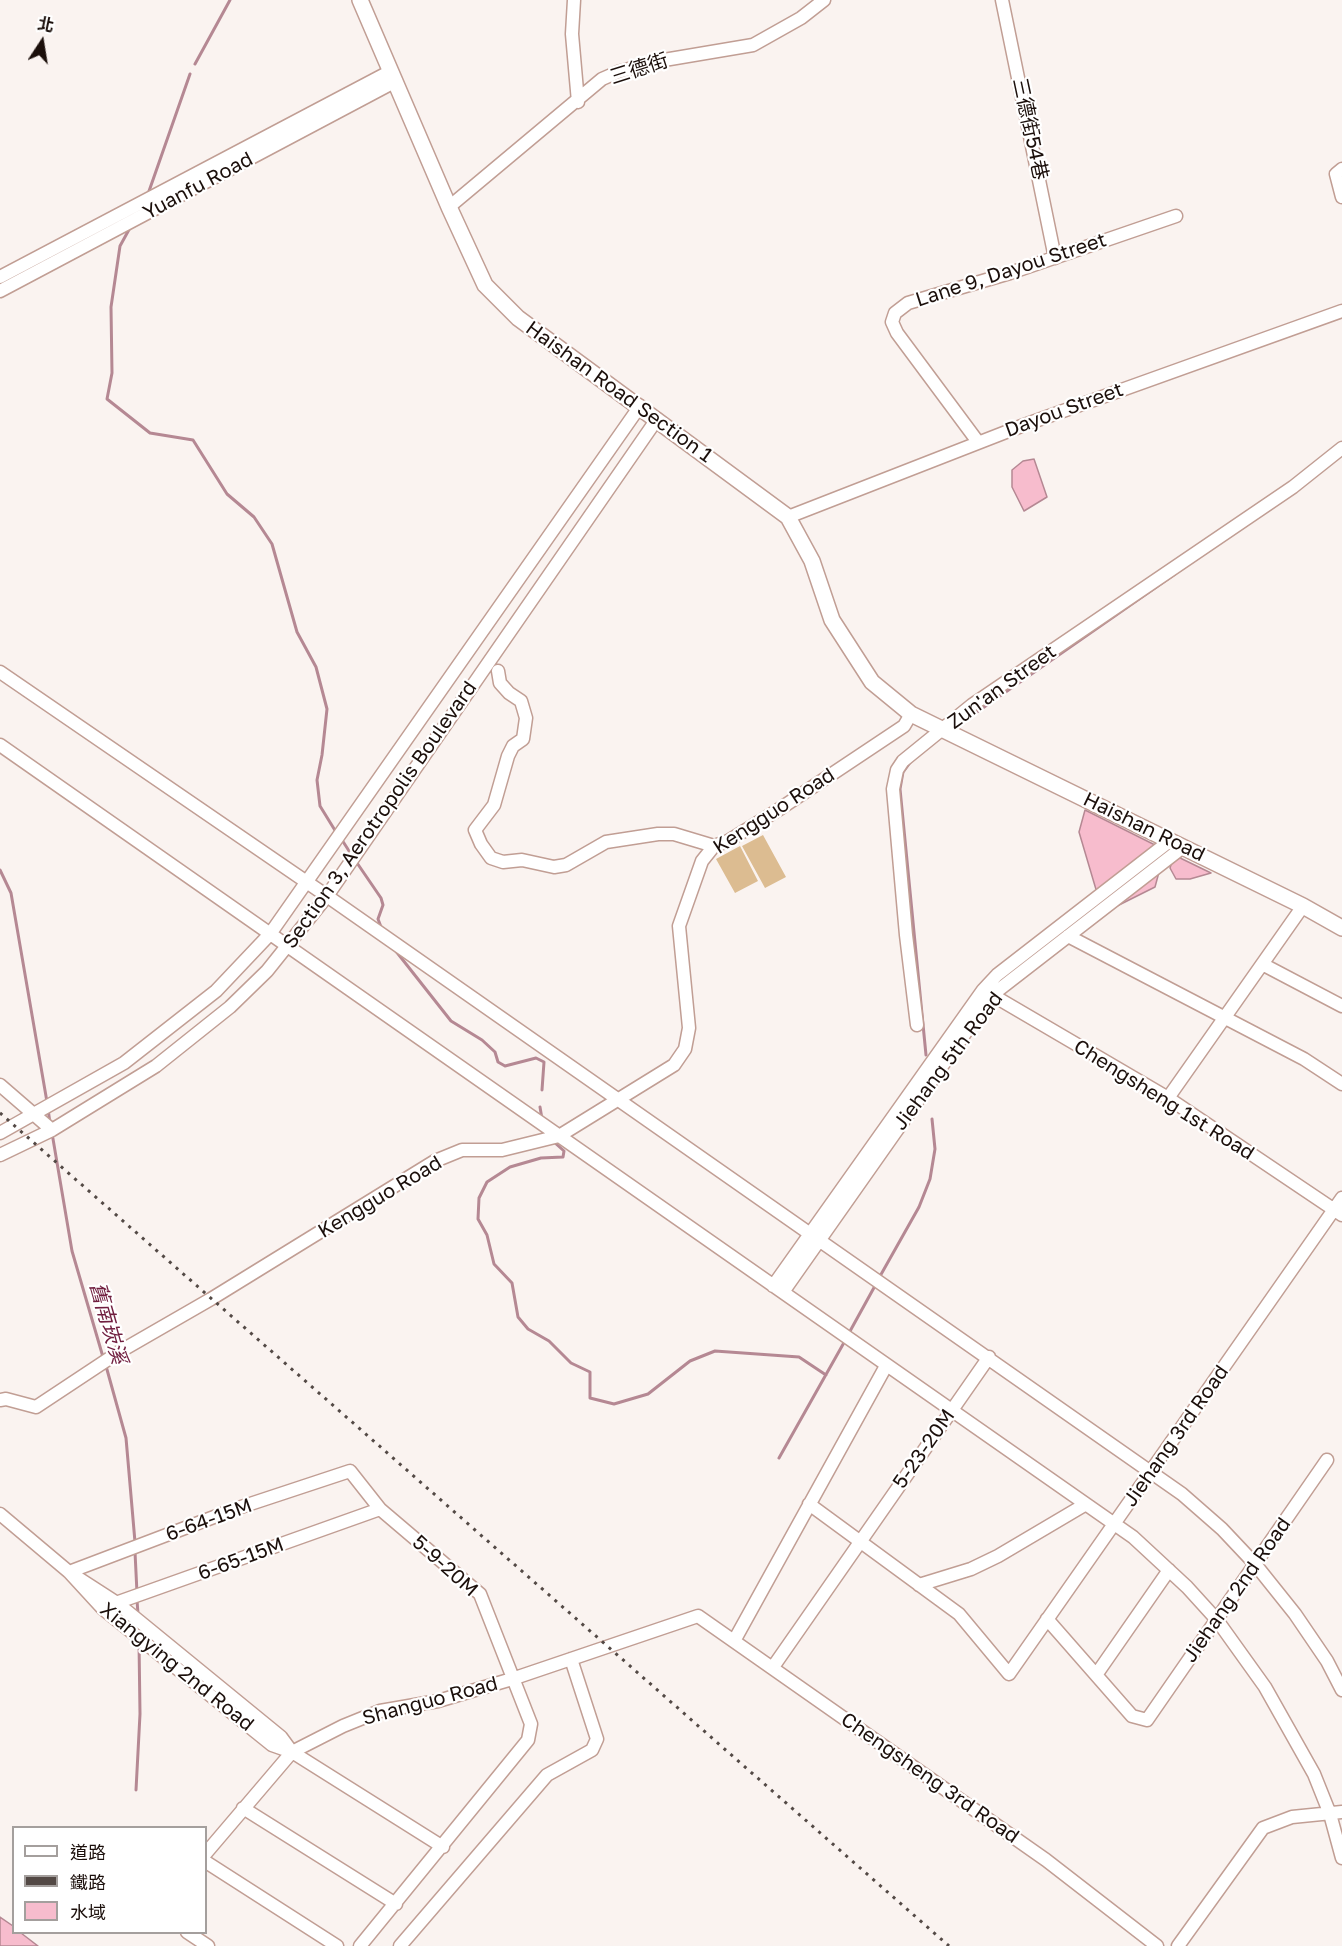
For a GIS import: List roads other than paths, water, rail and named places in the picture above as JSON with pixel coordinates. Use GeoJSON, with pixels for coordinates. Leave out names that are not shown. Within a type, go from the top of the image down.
{"type":"FeatureCollection","features":[{"type":"Feature","properties":{"kind":"main road","name":"Haishan Road Section 1"},"geometry":{"type":"LineString","coordinates":[[360,0],[448,207],[486,285],[502,305],[788,517],[812,561],[832,620],[857,663],[872,682],[910,714],[945,729]]}},
{"type":"Feature","properties":{"kind":"main road","name":"Haishan Road"},"geometry":{"type":"LineString","coordinates":[[945,729],[1303,906],[1342,928]]}},
{"type":"Feature","properties":{"kind":"street"},"geometry":{"type":"LineString","coordinates":[[574,0],[572,34],[578,102]]}},
{"type":"Feature","properties":{"kind":"street","name":"三德街"},"geometry":{"type":"LineString","coordinates":[[448,207],[578,102],[602,79],[618,72],[713,49],[753,45],[801,18],[824,0]]}},
{"type":"Feature","properties":{"kind":"street","name":"三德街54巷"},"geometry":{"type":"LineString","coordinates":[[1002,0],[1055,258]]}},
{"type":"Feature","properties":{"kind":"street","name":"Yuanfu Road"},"geometry":{"type":"LineString","coordinates":[[0,278],[394,76]]}},
{"type":"Feature","properties":{"kind":"street","name":"Yuanfu Road"},"geometry":{"type":"LineString","coordinates":[[0,291],[394,76]]}},
{"type":"Feature","properties":{"kind":"street"},"geometry":{"type":"LineString","coordinates":[[1342,170],[1336,174],[1342,197]]}},
{"type":"Feature","properties":{"kind":"street","name":"Lane 9, Dayou Street"},"geometry":{"type":"LineString","coordinates":[[978,442],[897,333],[892,322],[895,313],[908,303],[1055,258],[1176,216]]}},
{"type":"Feature","properties":{"kind":"street","name":"Dayou Street"},"geometry":{"type":"LineString","coordinates":[[788,517],[978,442],[1342,311]]}},
{"type":"Feature","properties":{"kind":"street","name":"Section 3, Aerotropolis Boulevard"},"geometry":{"type":"LineString","coordinates":[[0,1133],[124,1062],[169,1029],[216,991],[270,934],[308,884],[640,406]]}},
{"type":"Feature","properties":{"kind":"street","name":"Section 3, Aerotropolis Boulevard"},"geometry":{"type":"LineString","coordinates":[[3,1151],[52,1130],[103,1100],[187,1043],[230,1007],[287,947],[327,896],[657,419]]}},
{"type":"Feature","properties":{"kind":"street","name":"Zun'an Street"},"geometry":{"type":"LineString","coordinates":[[917,1025],[906,935],[893,789],[897,770],[903,761],[972,705],[1293,487],[1342,448]]}},
{"type":"Feature","properties":{"kind":"street"},"geometry":{"type":"LineString","coordinates":[[498,671],[500,682],[509,693],[521,701],[526,718],[523,739],[513,746],[508,756],[494,804],[475,830],[480,844],[491,858],[503,862],[522,860],[554,867],[566,866],[606,842],[658,834],[674,834],[714,846]]}},
{"type":"Feature","properties":{"kind":"street"},"geometry":{"type":"LineString","coordinates":[[0,672],[327,896],[618,1102],[1151,1471],[1222,1529],[1255,1564],[1295,1614],[1327,1661],[1342,1690]]}},
{"type":"Feature","properties":{"kind":"street","name":"Kengguo Road"},"geometry":{"type":"LineString","coordinates":[[0,1400],[6,1399],[36,1407],[119,1352],[296,1248],[435,1161],[462,1149],[502,1150],[559,1136],[618,1102],[674,1065],[685,1049],[689,1016],[678,946],[679,926],[702,861],[714,846],[728,841],[778,810],[904,726],[910,714]]}},
{"type":"Feature","properties":{"kind":"street"},"geometry":{"type":"LineString","coordinates":[[0,745],[1133,1537],[1169,1570],[1217,1620],[1265,1686],[1336,1813],[1342,1858]]}},
{"type":"Feature","properties":{"kind":"street","name":"Jiehang 5th Road"},"geometry":{"type":"LineString","coordinates":[[988,992],[1068,936],[1177,844]]}},
{"type":"Feature","properties":{"kind":"street","name":"Jiehang 5th Road"},"geometry":{"type":"LineString","coordinates":[[778,1289],[988,992],[997,975],[1177,844]]}},
{"type":"Feature","properties":{"kind":"street"},"geometry":{"type":"LineString","coordinates":[[1168,1098],[1303,906]]}},
{"type":"Feature","properties":{"kind":"street"},"geometry":{"type":"LineString","coordinates":[[1068,936],[1304,1059],[1342,1084]]}},
{"type":"Feature","properties":{"kind":"street"},"geometry":{"type":"LineString","coordinates":[[1263,964],[1342,1006]]}},
{"type":"Feature","properties":{"kind":"street","name":"Chengsheng 1st Road"},"geometry":{"type":"LineString","coordinates":[[988,992],[1168,1098],[1338,1212]]}},
{"type":"Feature","properties":{"kind":"street"},"geometry":{"type":"LineString","coordinates":[[0,1085],[52,1130]]}},
{"type":"Feature","properties":{"kind":"street","name":"Jiehang 3rd Road"},"geometry":{"type":"LineString","coordinates":[[919,1585],[960,1614],[1009,1674],[1151,1471],[1338,1212],[1342,1198]]}},
{"type":"Feature","properties":{"kind":"street","name":"5-23-20M"},"geometry":{"type":"LineString","coordinates":[[773,1667],[989,1357]]}},
{"type":"Feature","properties":{"kind":"street"},"geometry":{"type":"LineString","coordinates":[[734,1641],[886,1366]]}},
{"type":"Feature","properties":{"kind":"street","name":"Jiehang 2nd Road"},"geometry":{"type":"LineString","coordinates":[[1096,1675],[1132,1716],[1147,1720],[1327,1460]]}},
{"type":"Feature","properties":{"kind":"street","name":"5-9-20M"},"geometry":{"type":"LineString","coordinates":[[350,1471],[380,1509],[480,1594],[531,1724],[528,1740],[360,1946]]}},
{"type":"Feature","properties":{"kind":"street","name":"6-64-15M"},"geometry":{"type":"LineString","coordinates":[[69,1572],[235,1509],[350,1471]]}},
{"type":"Feature","properties":{"kind":"street"},"geometry":{"type":"LineString","coordinates":[[809,1504],[919,1585],[971,1569],[998,1556],[1086,1504]]}},
{"type":"Feature","properties":{"kind":"street","name":"6-65-15M"},"geometry":{"type":"LineString","coordinates":[[103,1609],[380,1509]]}},
{"type":"Feature","properties":{"kind":"street","name":"Xiangying 2nd Road"},"geometry":{"type":"LineString","coordinates":[[0,1514],[69,1572],[117,1603],[281,1737],[292,1752]]}},
{"type":"Feature","properties":{"kind":"street"},"geometry":{"type":"LineString","coordinates":[[1047,1619],[1096,1675],[1169,1570]]}},
{"type":"Feature","properties":{"kind":"street","name":"Xiangying 2nd Road"},"geometry":{"type":"LineString","coordinates":[[69,1572],[103,1609],[272,1745],[292,1752],[443,1847]]}},
{"type":"Feature","properties":{"kind":"street","name":"Chengsheng 3rd Road"},"geometry":{"type":"LineString","coordinates":[[698,1616],[1046,1860],[1157,1946]]}},
{"type":"Feature","properties":{"kind":"street","name":"Shanguo Road"},"geometry":{"type":"LineString","coordinates":[[207,1852],[292,1752],[343,1726],[380,1711],[438,1701],[512,1679],[698,1616]]}},
{"type":"Feature","properties":{"kind":"street"},"geometry":{"type":"LineString","coordinates":[[400,1946],[547,1775],[592,1750],[597,1739],[571,1659]]}},
{"type":"Feature","properties":{"kind":"street"},"geometry":{"type":"LineString","coordinates":[[243,1808],[396,1904]]}},
{"type":"Feature","properties":{"kind":"street"},"geometry":{"type":"LineString","coordinates":[[1178,1946],[1263,1828],[1293,1817],[1336,1813]]}},
{"type":"Feature","properties":{"kind":"street"},"geometry":{"type":"LineString","coordinates":[[207,1863],[337,1946]]}},
{"type":"Feature","properties":{"kind":"street"},"geometry":{"type":"LineString","coordinates":[[190,1934],[208,1946]]}},
{"type":"Feature","properties":{"kind":"water"},"geometry":{"type":"Polygon","coordinates":[[[1034,459],[1047,497],[1024,511],[1012,487],[1012,470],[1023,461],[1034,459]]]}},
{"type":"Feature","properties":{"kind":"water"},"geometry":{"type":"Polygon","coordinates":[[[1085,810],[1165,850],[1155,887],[1113,908],[1106,909],[1100,903],[1079,832],[1085,810]]]}},
{"type":"Feature","properties":{"kind":"water"},"geometry":{"type":"Polygon","coordinates":[[[1174,855],[1211,873],[1190,879],[1176,879],[1170,868],[1174,855]]]}},
{"type":"Feature","properties":{"kind":"water"},"geometry":{"type":"Polygon","coordinates":[[[0,1917],[12,1925],[12,1934],[22,1934],[38,1946],[0,1946],[0,1917]]]}},
{"type":"Feature","properties":{"kind":"waterway"},"geometry":{"type":"LineString","coordinates":[[195,64],[230,0]]}},
{"type":"Feature","properties":{"kind":"waterway"},"geometry":{"type":"LineString","coordinates":[[148,194],[190,74]]}},
{"type":"Feature","properties":{"kind":"waterway"},"geometry":{"type":"LineString","coordinates":[[131,226],[120,246],[111,307],[112,373],[107,399],[150,433],[193,440],[227,494],[254,517],[272,544],[297,632],[316,667],[327,709],[317,780],[320,806],[336,832]]}},
{"type":"Feature","properties":{"kind":"waterway"},"geometry":{"type":"LineString","coordinates":[[954,728],[1175,574]]}},
{"type":"Feature","properties":{"kind":"waterway"},"geometry":{"type":"LineString","coordinates":[[911,761],[903,772],[900,789],[926,1055]]}},
{"type":"Feature","properties":{"kind":"waterway"},"geometry":{"type":"LineString","coordinates":[[342,840],[351,854]]}},
{"type":"Feature","properties":{"kind":"waterway"},"geometry":{"type":"LineString","coordinates":[[355,860],[381,898],[383,905],[378,919],[381,927]]}},
{"type":"Feature","properties":{"kind":"waterway","name":"舊南崁溪"},"geometry":{"type":"LineString","coordinates":[[0,870],[11,893],[47,1102]]}},
{"type":"Feature","properties":{"kind":"waterway"},"geometry":{"type":"LineString","coordinates":[[395,950],[451,1021],[482,1040],[495,1052],[498,1062],[505,1066],[536,1058],[544,1062],[542,1090]]}},
{"type":"Feature","properties":{"kind":"waterway"},"geometry":{"type":"LineString","coordinates":[[540,1107],[542,1119]]}},
{"type":"Feature","properties":{"kind":"waterway","name":"舊南崁溪"},"geometry":{"type":"LineString","coordinates":[[48,1109],[50,1123]]}},
{"type":"Feature","properties":{"kind":"waterway"},"geometry":{"type":"LineString","coordinates":[[879,1278],[919,1207],[930,1179],[935,1149],[932,1119]]}},
{"type":"Feature","properties":{"kind":"waterway","name":"舊南崁溪"},"geometry":{"type":"LineString","coordinates":[[52,1133],[72,1251],[103,1357]]}},
{"type":"Feature","properties":{"kind":"waterway"},"geometry":{"type":"LineString","coordinates":[[554,1142],[564,1151],[563,1157],[541,1158],[510,1167],[487,1182],[479,1198],[478,1219],[487,1235],[494,1264],[512,1283],[518,1317],[528,1329],[549,1341],[571,1363],[590,1372],[590,1398],[614,1404],[648,1394],[690,1361],[715,1351],[799,1357],[826,1375]]}},
{"type":"Feature","properties":{"kind":"waterway"},"geometry":{"type":"LineString","coordinates":[[849,1333],[876,1284]]}},
{"type":"Feature","properties":{"kind":"waterway"},"geometry":{"type":"LineString","coordinates":[[779,1458],[846,1339]]}},
{"type":"Feature","properties":{"kind":"waterway","name":"舊南崁溪"},"geometry":{"type":"LineString","coordinates":[[106,1366],[126,1438],[135,1542]]}},
{"type":"Feature","properties":{"kind":"waterway","name":"舊南崁溪"},"geometry":{"type":"LineString","coordinates":[[135,1552],[137,1593]]}},
{"type":"Feature","properties":{"kind":"waterway","name":"舊南崁溪"},"geometry":{"type":"LineString","coordinates":[[137,1600],[138,1614]]}},
{"type":"Feature","properties":{"kind":"waterway","name":"舊南崁溪"},"geometry":{"type":"LineString","coordinates":[[136,1790],[140,1714],[139,1642]]}},
{"type":"Feature","properties":{"kind":"railway"},"geometry":{"type":"LineString","coordinates":[[0,1113],[949,1946]]}}]}
